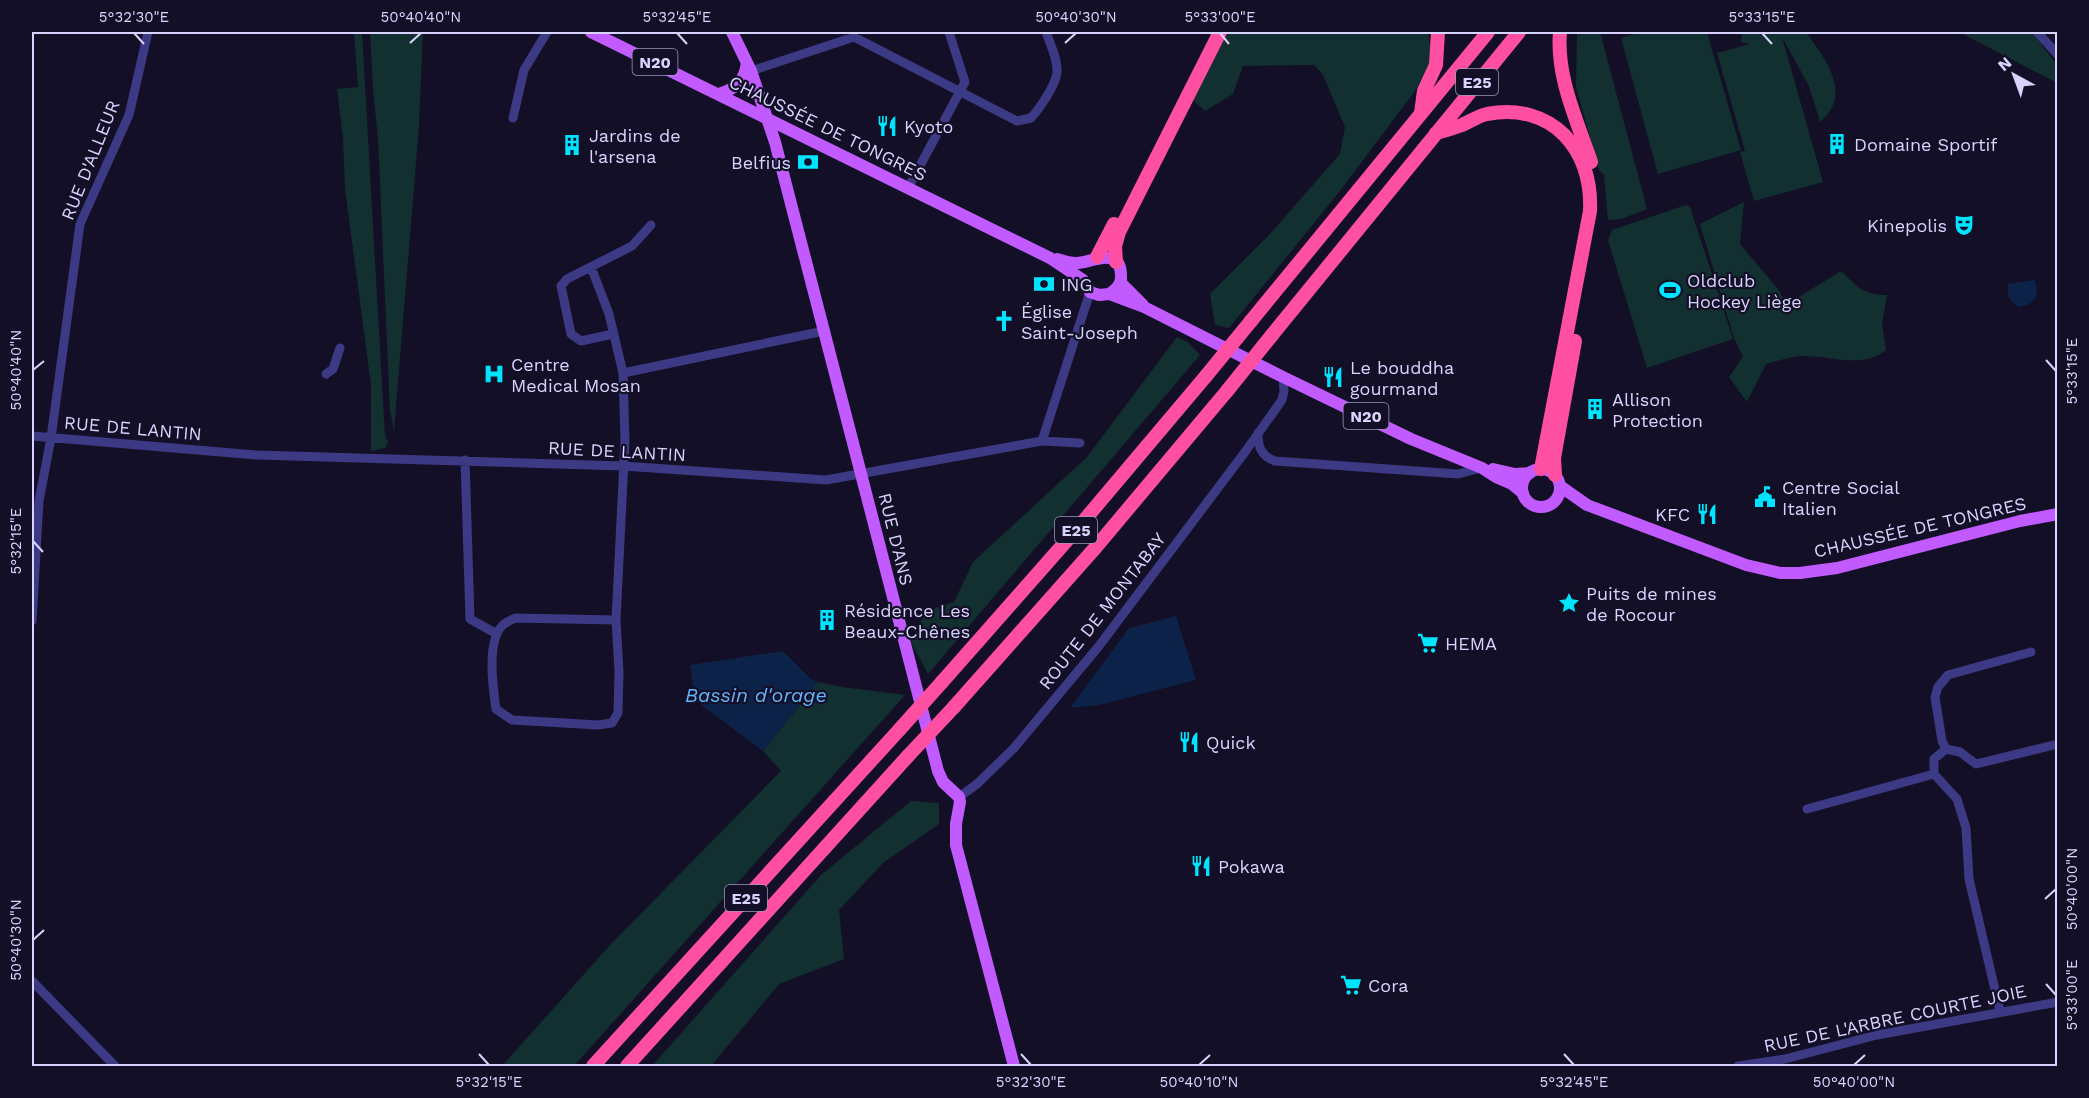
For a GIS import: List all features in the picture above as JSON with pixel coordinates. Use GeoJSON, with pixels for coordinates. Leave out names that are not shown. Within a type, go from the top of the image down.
{"type":"FeatureCollection","features":[{"type":"Feature","properties":{"kind":"highway"},"geometry":{"type":"LineString","coordinates":[[1095,258],[1210,32]]}},
{"type":"Feature","properties":{"kind":"highway"},"geometry":{"type":"LineString","coordinates":[[1116,262],[1114,246],[1119,232],[1220,32]]}},
{"type":"Feature","properties":{"kind":"highway"},"geometry":{"type":"LineString","coordinates":[[1421,113],[1424,91],[1436,65],[1438,32]]}},
{"type":"Feature","properties":{"kind":"highway","name":"E25"},"geometry":{"type":"LineString","coordinates":[[592,1066],[900,729],[1076,530],[1488,32]]}},
{"type":"Feature","properties":{"kind":"highway","name":"E25"},"geometry":{"type":"LineString","coordinates":[[627,1066],[954,707],[1096,547],[1227,391],[1519,32]]}},
{"type":"Feature","properties":{"kind":"highway"},"geometry":{"type":"LineString","coordinates":[[1558,480],[1554,458],[1599,194],[1591,160],[1563,77],[1560,32]]}},
{"type":"Feature","properties":{"kind":"highway"},"geometry":{"type":"LineString","coordinates":[[1436,134],[1487,114],[1534,116],[1562,131],[1572,142],[1585,168],[1590,190],[1590,211],[1535,471]]}},
{"type":"Feature","properties":{"kind":"main road","name":"CHAUSSÉE DE TONGRES"},"geometry":{"type":"LineString","coordinates":[[591,32],[1050,258],[1083,280],[1090,292]]}},
{"type":"Feature","properties":{"kind":"main road","name":"RUE D'ANS"},"geometry":{"type":"LineString","coordinates":[[732,32],[749,67],[776,146],[938,771],[943,782],[959,797]]}},
{"type":"Feature","properties":{"kind":"main road"},"geometry":{"type":"LineString","coordinates":[[719,94],[739,85],[749,67]]}},
{"type":"Feature","properties":{"kind":"main road"},"geometry":{"type":"LineString","coordinates":[[776,146],[780,140],[798,134]]}},
{"type":"Feature","properties":{"kind":"main road","name":"CHAUSSÉE DE TONGRES"},"geometry":{"type":"LineString","coordinates":[[1050,258],[1077,263],[1107,257],[1116,262]]}},
{"type":"Feature","properties":{"kind":"main road"},"geometry":{"type":"LineString","coordinates":[[1083,280],[1084,268],[1095,258]]}},
{"type":"Feature","properties":{"kind":"main road"},"geometry":{"type":"LineString","coordinates":[[1109,294],[1121,283],[1121,273],[1116,262]]}},
{"type":"Feature","properties":{"kind":"main road","name":"N20"},"geometry":{"type":"LineString","coordinates":[[1121,283],[1144,307]]}},
{"type":"Feature","properties":{"kind":"main road","name":"N20"},"geometry":{"type":"LineString","coordinates":[[1090,292],[1099,296],[1109,294],[1144,307],[1412,439],[1482,468],[1512,484],[1534,506],[1542,507],[1555,502]]}},
{"type":"Feature","properties":{"kind":"main road","name":"N20"},"geometry":{"type":"LineString","coordinates":[[1482,468],[1515,474],[1549,470],[1558,480]]}},
{"type":"Feature","properties":{"kind":"main road"},"geometry":{"type":"LineString","coordinates":[[1523,493],[1523,482],[1535,471]]}},
{"type":"Feature","properties":{"kind":"main road","name":"CHAUSSÉE DE TONGRES"},"geometry":{"type":"LineString","coordinates":[[1558,480],[1587,505],[1746,565],[1780,573],[1837,568],[2020,521],[2058,514]]}},
{"type":"Feature","properties":{"kind":"main road"},"geometry":{"type":"LineString","coordinates":[[1555,502],[1559,496],[1558,480]]}},
{"type":"Feature","properties":{"kind":"main road","name":"CHAUSSÉE DE TONGRES"},"geometry":{"type":"LineString","coordinates":[[1555,502],[1578,506],[1587,505]]}},
{"type":"Feature","properties":{"kind":"main road"},"geometry":{"type":"LineString","coordinates":[[959,797],[956,845],[1014,1066]]}},
{"type":"Feature","properties":{"kind":"street","name":"RUE D'ALLEUR"},"geometry":{"type":"LineString","coordinates":[[32,621],[39,501],[51,438],[80,224],[129,115],[148,32]]}},
{"type":"Feature","properties":{"kind":"street"},"geometry":{"type":"LineString","coordinates":[[513,117],[525,70],[547,32]]}},
{"type":"Feature","properties":{"kind":"street"},"geometry":{"type":"LineString","coordinates":[[908,188],[965,82],[949,32]]}},
{"type":"Feature","properties":{"kind":"street"},"geometry":{"type":"LineString","coordinates":[[749,67],[854,34],[1017,121],[1031,118],[1042,105],[1057,75],[1056,62],[1046,32]]}},
{"type":"Feature","properties":{"kind":"street"},"geometry":{"type":"LineString","coordinates":[[2037,32],[2058,56]]}},
{"type":"Feature","properties":{"kind":"street"},"geometry":{"type":"LineString","coordinates":[[613,334],[581,340],[571,334],[561,286],[567,279],[632,246],[651,225]]}},
{"type":"Feature","properties":{"kind":"street"},"geometry":{"type":"LineString","coordinates":[[591,267],[609,314],[623,373],[625,441],[616,620],[619,672],[618,713],[612,723],[598,725],[512,720],[496,709],[492,686],[493,644],[502,626],[515,618],[616,620]]}},
{"type":"Feature","properties":{"kind":"street"},"geometry":{"type":"LineString","coordinates":[[1042,441],[1090,292]]}},
{"type":"Feature","properties":{"kind":"street"},"geometry":{"type":"LineString","coordinates":[[623,373],[824,331]]}},
{"type":"Feature","properties":{"kind":"street"},"geometry":{"type":"LineString","coordinates":[[326,374],[333,369],[339,348]]}},
{"type":"Feature","properties":{"kind":"street","name":"ROUTE DE MONTABAY"},"geometry":{"type":"LineString","coordinates":[[959,797],[1003,760],[1126,611],[1282,400],[1283,377]]}},
{"type":"Feature","properties":{"kind":"street"},"geometry":{"type":"LineString","coordinates":[[1258,433],[1259,445],[1263,454],[1275,461],[1458,474],[1482,468]]}},
{"type":"Feature","properties":{"kind":"street","name":"RUE DE LANTIN"},"geometry":{"type":"LineString","coordinates":[[32,436],[257,455],[623,466],[826,480],[1042,441],[1080,443]]}},
{"type":"Feature","properties":{"kind":"street"},"geometry":{"type":"LineString","coordinates":[[465,460],[470,619],[497,634]]}},
{"type":"Feature","properties":{"kind":"street"},"geometry":{"type":"LineString","coordinates":[[1946,749],[1942,741],[1935,697],[1938,687],[1948,675],[2031,652]]}},
{"type":"Feature","properties":{"kind":"street"},"geometry":{"type":"LineString","coordinates":[[1946,749],[1960,752],[1976,764],[2058,744]]}},
{"type":"Feature","properties":{"kind":"street"},"geometry":{"type":"LineString","coordinates":[[1946,749],[1934,759],[1934,774],[1957,799],[1966,828],[1969,879],[2000,1011]]}},
{"type":"Feature","properties":{"kind":"street"},"geometry":{"type":"LineString","coordinates":[[1807,809],[1934,774]]}},
{"type":"Feature","properties":{"kind":"street"},"geometry":{"type":"LineString","coordinates":[[32,981],[115,1066]]}},
{"type":"Feature","properties":{"kind":"street","name":"RUE DE L'ARBRE COURTE JOIE"},"geometry":{"type":"LineString","coordinates":[[1738,1066],[1785,1059],[1877,1035],[2058,1002]]}},
{"type":"Feature","properties":{"kind":"green space"},"geometry":{"type":"Polygon","coordinates":[[[354,32],[362,32],[385,436],[388,441],[386,448],[371,451],[371,385],[345,189],[343,138],[337,89],[358,87],[354,32]]]}},
{"type":"Feature","properties":{"kind":"green space"},"geometry":{"type":"Polygon","coordinates":[[[370,32],[423,32],[419,126],[394,431],[390,411],[378,139],[370,32]]]}},
{"type":"Feature","properties":{"kind":"green space"},"geometry":{"type":"Polygon","coordinates":[[[1228,32],[1428,32],[1433,67],[1340,191],[1229,328],[1215,325],[1210,294],[1269,235],[1340,154],[1345,127],[1323,75],[1314,65],[1243,66],[1233,94],[1205,111],[1193,100],[1228,32]]]}},
{"type":"Feature","properties":{"kind":"green space"},"geometry":{"type":"Polygon","coordinates":[[[1577,32],[1600,32],[1647,209],[1621,219],[1608,220],[1604,175],[1599,170],[1576,87],[1577,32]]]}},
{"type":"Feature","properties":{"kind":"green space"},"geometry":{"type":"Polygon","coordinates":[[[1641,32],[1707,32],[1741,150],[1658,174],[1621,38],[1641,32]]]}},
{"type":"Feature","properties":{"kind":"green space"},"geometry":{"type":"Polygon","coordinates":[[[1742,32],[1806,32],[1828,65],[1833,77],[1835,100],[1830,111],[1820,122],[1809,86],[1782,37],[1823,182],[1754,201],[1740,152],[1745,151],[1717,53],[1750,44],[1741,42],[1742,32]]]}},
{"type":"Feature","properties":{"kind":"green space"},"geometry":{"type":"Polygon","coordinates":[[[1959,32],[2032,32],[2057,65],[2057,83],[1959,32]]]}},
{"type":"Feature","properties":{"kind":"green space"},"geometry":{"type":"Polygon","coordinates":[[[1744,202],[1740,244],[1779,290],[1786,305],[1841,271],[1866,291],[1887,295],[1882,324],[1886,350],[1867,359],[1846,360],[1803,356],[1766,364],[1747,402],[1729,377],[1743,357],[1734,338],[1700,224],[1744,202]]]}},
{"type":"Feature","properties":{"kind":"green space","name":"Oldclub Hockey Liège"},"geometry":{"type":"Polygon","coordinates":[[[1686,205],[1690,207],[1733,339],[1647,368],[1608,240],[1612,230],[1686,205]]]}},
{"type":"Feature","properties":{"kind":"green space"},"geometry":{"type":"Polygon","coordinates":[[[1177,337],[1188,342],[1200,355],[928,674],[911,642],[926,611],[954,602],[973,562],[1087,457],[1177,337]]]}},
{"type":"Feature","properties":{"kind":"green space"},"geometry":{"type":"Polygon","coordinates":[[[818,682],[905,695],[574,1066],[502,1066],[610,945],[781,771],[763,751],[818,682]]]}},
{"type":"Feature","properties":{"kind":"green space"},"geometry":{"type":"Polygon","coordinates":[[[911,801],[939,803],[939,824],[883,863],[839,910],[844,959],[779,984],[711,1066],[652,1066],[821,875],[911,801]]]}},
{"type":"Feature","properties":{"kind":"water"},"geometry":{"type":"Polygon","coordinates":[[[2034,280],[2037,294],[2030,304],[2020,307],[2011,301],[2008,295],[2008,284],[2034,280]]]}},
{"type":"Feature","properties":{"kind":"water"},"geometry":{"type":"Polygon","coordinates":[[[1176,616],[1196,680],[1099,705],[1070,708],[1129,628],[1176,616]]]}},
{"type":"Feature","properties":{"kind":"water","name":"Bassin d'orage"},"geometry":{"type":"Polygon","coordinates":[[[783,651],[811,679],[818,682],[763,751],[695,700],[690,665],[783,651]]]}},
{"type":"Feature","properties":{"kind":"place","name":"Kyoto"},"geometry":{"type":"Point","coordinates":[887,126]}},
{"type":"Feature","properties":{"kind":"place","name":"Domaine Sportif"},"geometry":{"type":"Point","coordinates":[1837,144]}},
{"type":"Feature","properties":{"kind":"place","name":"Jardins de l'arsena"},"geometry":{"type":"Point","coordinates":[572,145]}},
{"type":"Feature","properties":{"kind":"place","name":"Belfius"},"geometry":{"type":"Point","coordinates":[808,162]}},
{"type":"Feature","properties":{"kind":"place","name":"Kinepolis"},"geometry":{"type":"Point","coordinates":[1964,225]}},
{"type":"Feature","properties":{"kind":"place","name":"ING"},"geometry":{"type":"Point","coordinates":[1044,284]}},
{"type":"Feature","properties":{"kind":"place","name":"Oldclub Hockey Liège"},"geometry":{"type":"Point","coordinates":[1670,290]}},
{"type":"Feature","properties":{"kind":"place","name":"Église Saint-Joseph"},"geometry":{"type":"Point","coordinates":[1004,321]}},
{"type":"Feature","properties":{"kind":"place","name":"Centre Medical Mosan"},"geometry":{"type":"Point","coordinates":[494,374]}},
{"type":"Feature","properties":{"kind":"place","name":"Le bouddha gourmand"},"geometry":{"type":"Point","coordinates":[1333,377]}},
{"type":"Feature","properties":{"kind":"place","name":"Allison Protection"},"geometry":{"type":"Point","coordinates":[1595,409]}},
{"type":"Feature","properties":{"kind":"place","name":"Centre Social Italien"},"geometry":{"type":"Point","coordinates":[1765,497]}},
{"type":"Feature","properties":{"kind":"place","name":"KFC"},"geometry":{"type":"Point","coordinates":[1707,514]}},
{"type":"Feature","properties":{"kind":"place","name":"Puits de mines de Rocour"},"geometry":{"type":"Point","coordinates":[1569,603]}},
{"type":"Feature","properties":{"kind":"place","name":"Résidence Les Beaux-Chênes"},"geometry":{"type":"Point","coordinates":[827,620]}},
{"type":"Feature","properties":{"kind":"place","name":"HEMA"},"geometry":{"type":"Point","coordinates":[1428,643]}},
{"type":"Feature","properties":{"kind":"place","name":"Quick"},"geometry":{"type":"Point","coordinates":[1189,742]}},
{"type":"Feature","properties":{"kind":"place","name":"Pokawa"},"geometry":{"type":"Point","coordinates":[1201,866]}},
{"type":"Feature","properties":{"kind":"place","name":"Cora"},"geometry":{"type":"Point","coordinates":[1351,985]}}]}
